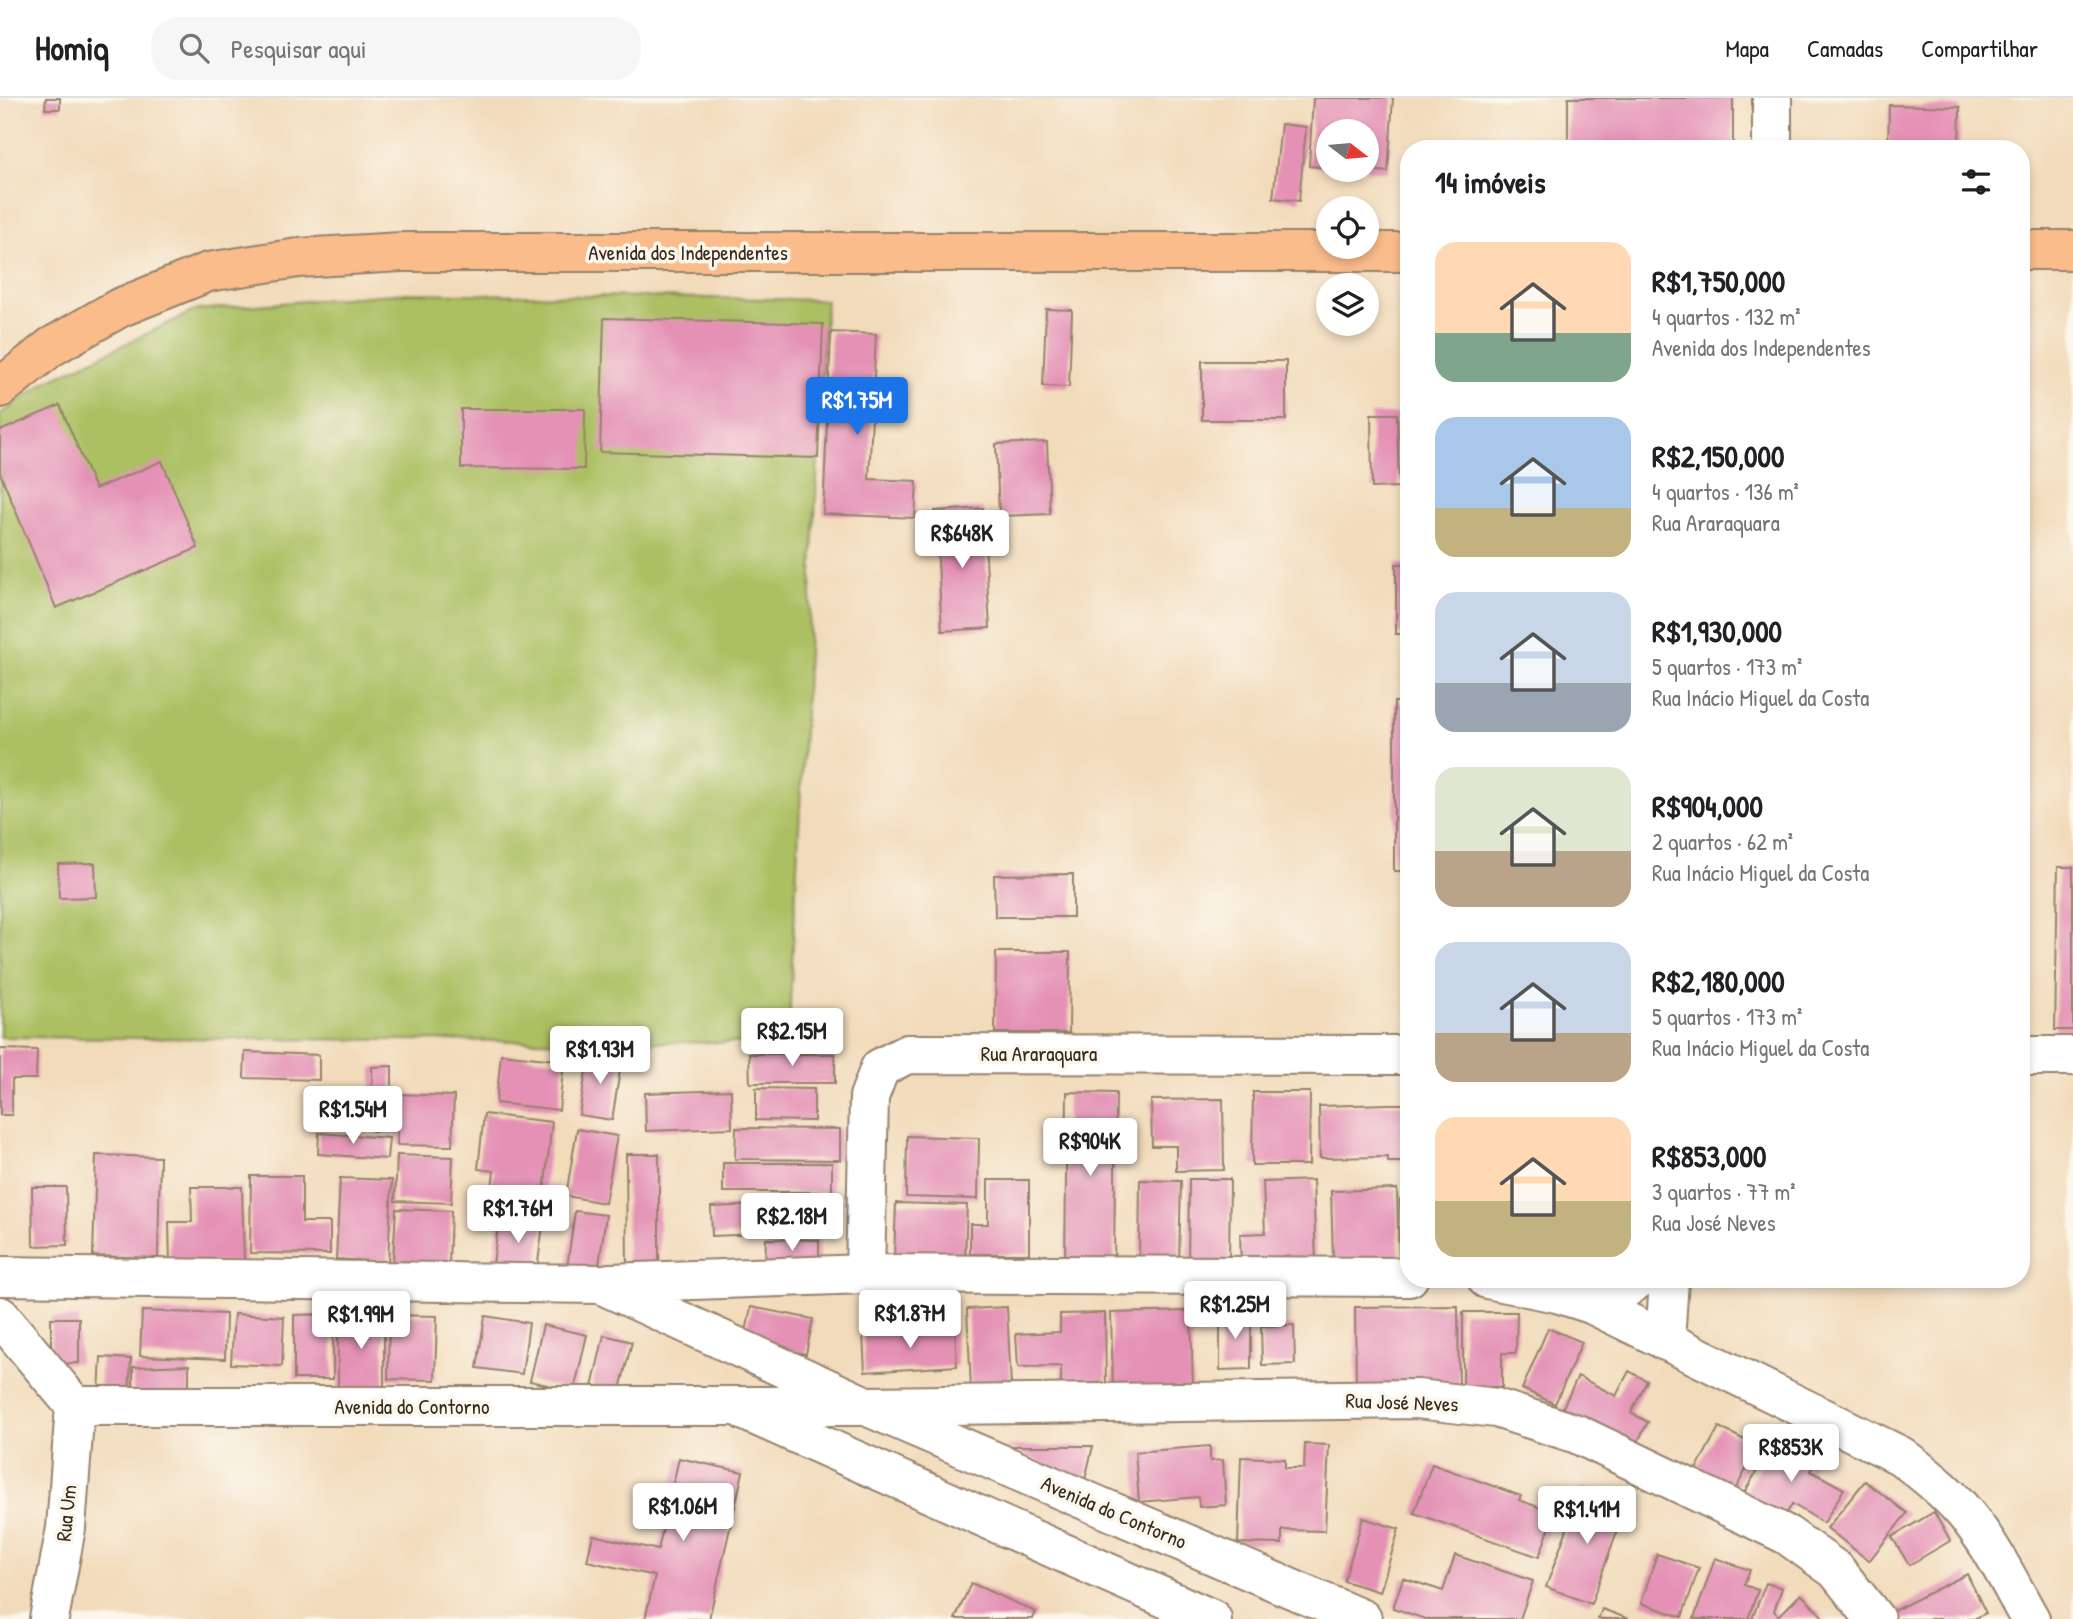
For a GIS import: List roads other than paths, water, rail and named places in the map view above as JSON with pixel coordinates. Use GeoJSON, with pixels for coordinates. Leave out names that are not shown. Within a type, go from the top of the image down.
{"type":"FeatureCollection","features":[{"type":"Feature","properties":{"kind":"main road"},"geometry":{"type":"LineString","coordinates":[[2030,250],[2073,250]]}},
{"type":"Feature","properties":{"kind":"main road","name":"Avenida dos Independentes"},"geometry":{"type":"LineString","coordinates":[[0,388],[51,347],[119,308],[208,272],[298,258],[401,252],[1400,252]]}},
{"type":"Feature","properties":{"kind":"street"},"geometry":{"type":"LineString","coordinates":[[1772,98],[1772,140]]}},
{"type":"Feature","properties":{"kind":"street","name":"Rua Araraquara"},"geometry":{"type":"LineString","coordinates":[[865,1274],[869,1097],[880,1068],[907,1054],[1400,1055]]}},
{"type":"Feature","properties":{"kind":"street"},"geometry":{"type":"LineString","coordinates":[[2030,1056],[2073,1056]]}},
{"type":"Feature","properties":{"kind":"street"},"geometry":{"type":"LineString","coordinates":[[600,1284],[865,1274],[1400,1277]]}},
{"type":"Feature","properties":{"kind":"street","name":"Avenida do Contorno"},"geometry":{"type":"LineString","coordinates":[[0,1276],[600,1284],[866,1406],[1362,1619]]}},
{"type":"Feature","properties":{"kind":"street"},"geometry":{"type":"LineString","coordinates":[[1532,1288],[1591,1304],[1901,1456],[1931,1479],[1964,1511],[1992,1552],[2030,1619]]}},
{"type":"Feature","properties":{"kind":"street"},"geometry":{"type":"LineString","coordinates":[[1591,1304],[1626,1288]]}},
{"type":"Feature","properties":{"kind":"street"},"geometry":{"type":"LineString","coordinates":[[1665,1341],[1668,1288]]}},
{"type":"Feature","properties":{"kind":"street"},"geometry":{"type":"LineString","coordinates":[[0,1316],[75,1406]]}},
{"type":"Feature","properties":{"kind":"street","name":"Rua José Neves"},"geometry":{"type":"LineString","coordinates":[[866,1406],[1417,1399],[1496,1408],[1577,1434],[1787,1535],[1836,1570],[1875,1619]]}},
{"type":"Feature","properties":{"kind":"street","name":"Avenida do Contorno"},"geometry":{"type":"LineString","coordinates":[[75,1406],[866,1406]]}},
{"type":"Feature","properties":{"kind":"street","name":"Rua Um"},"geometry":{"type":"LineString","coordinates":[[49,1619],[66,1528],[75,1406]]}},
{"type":"Feature","properties":{"kind":"street"},"geometry":{"type":"LineString","coordinates":[[734,1406],[1212,1619]]}}]}
